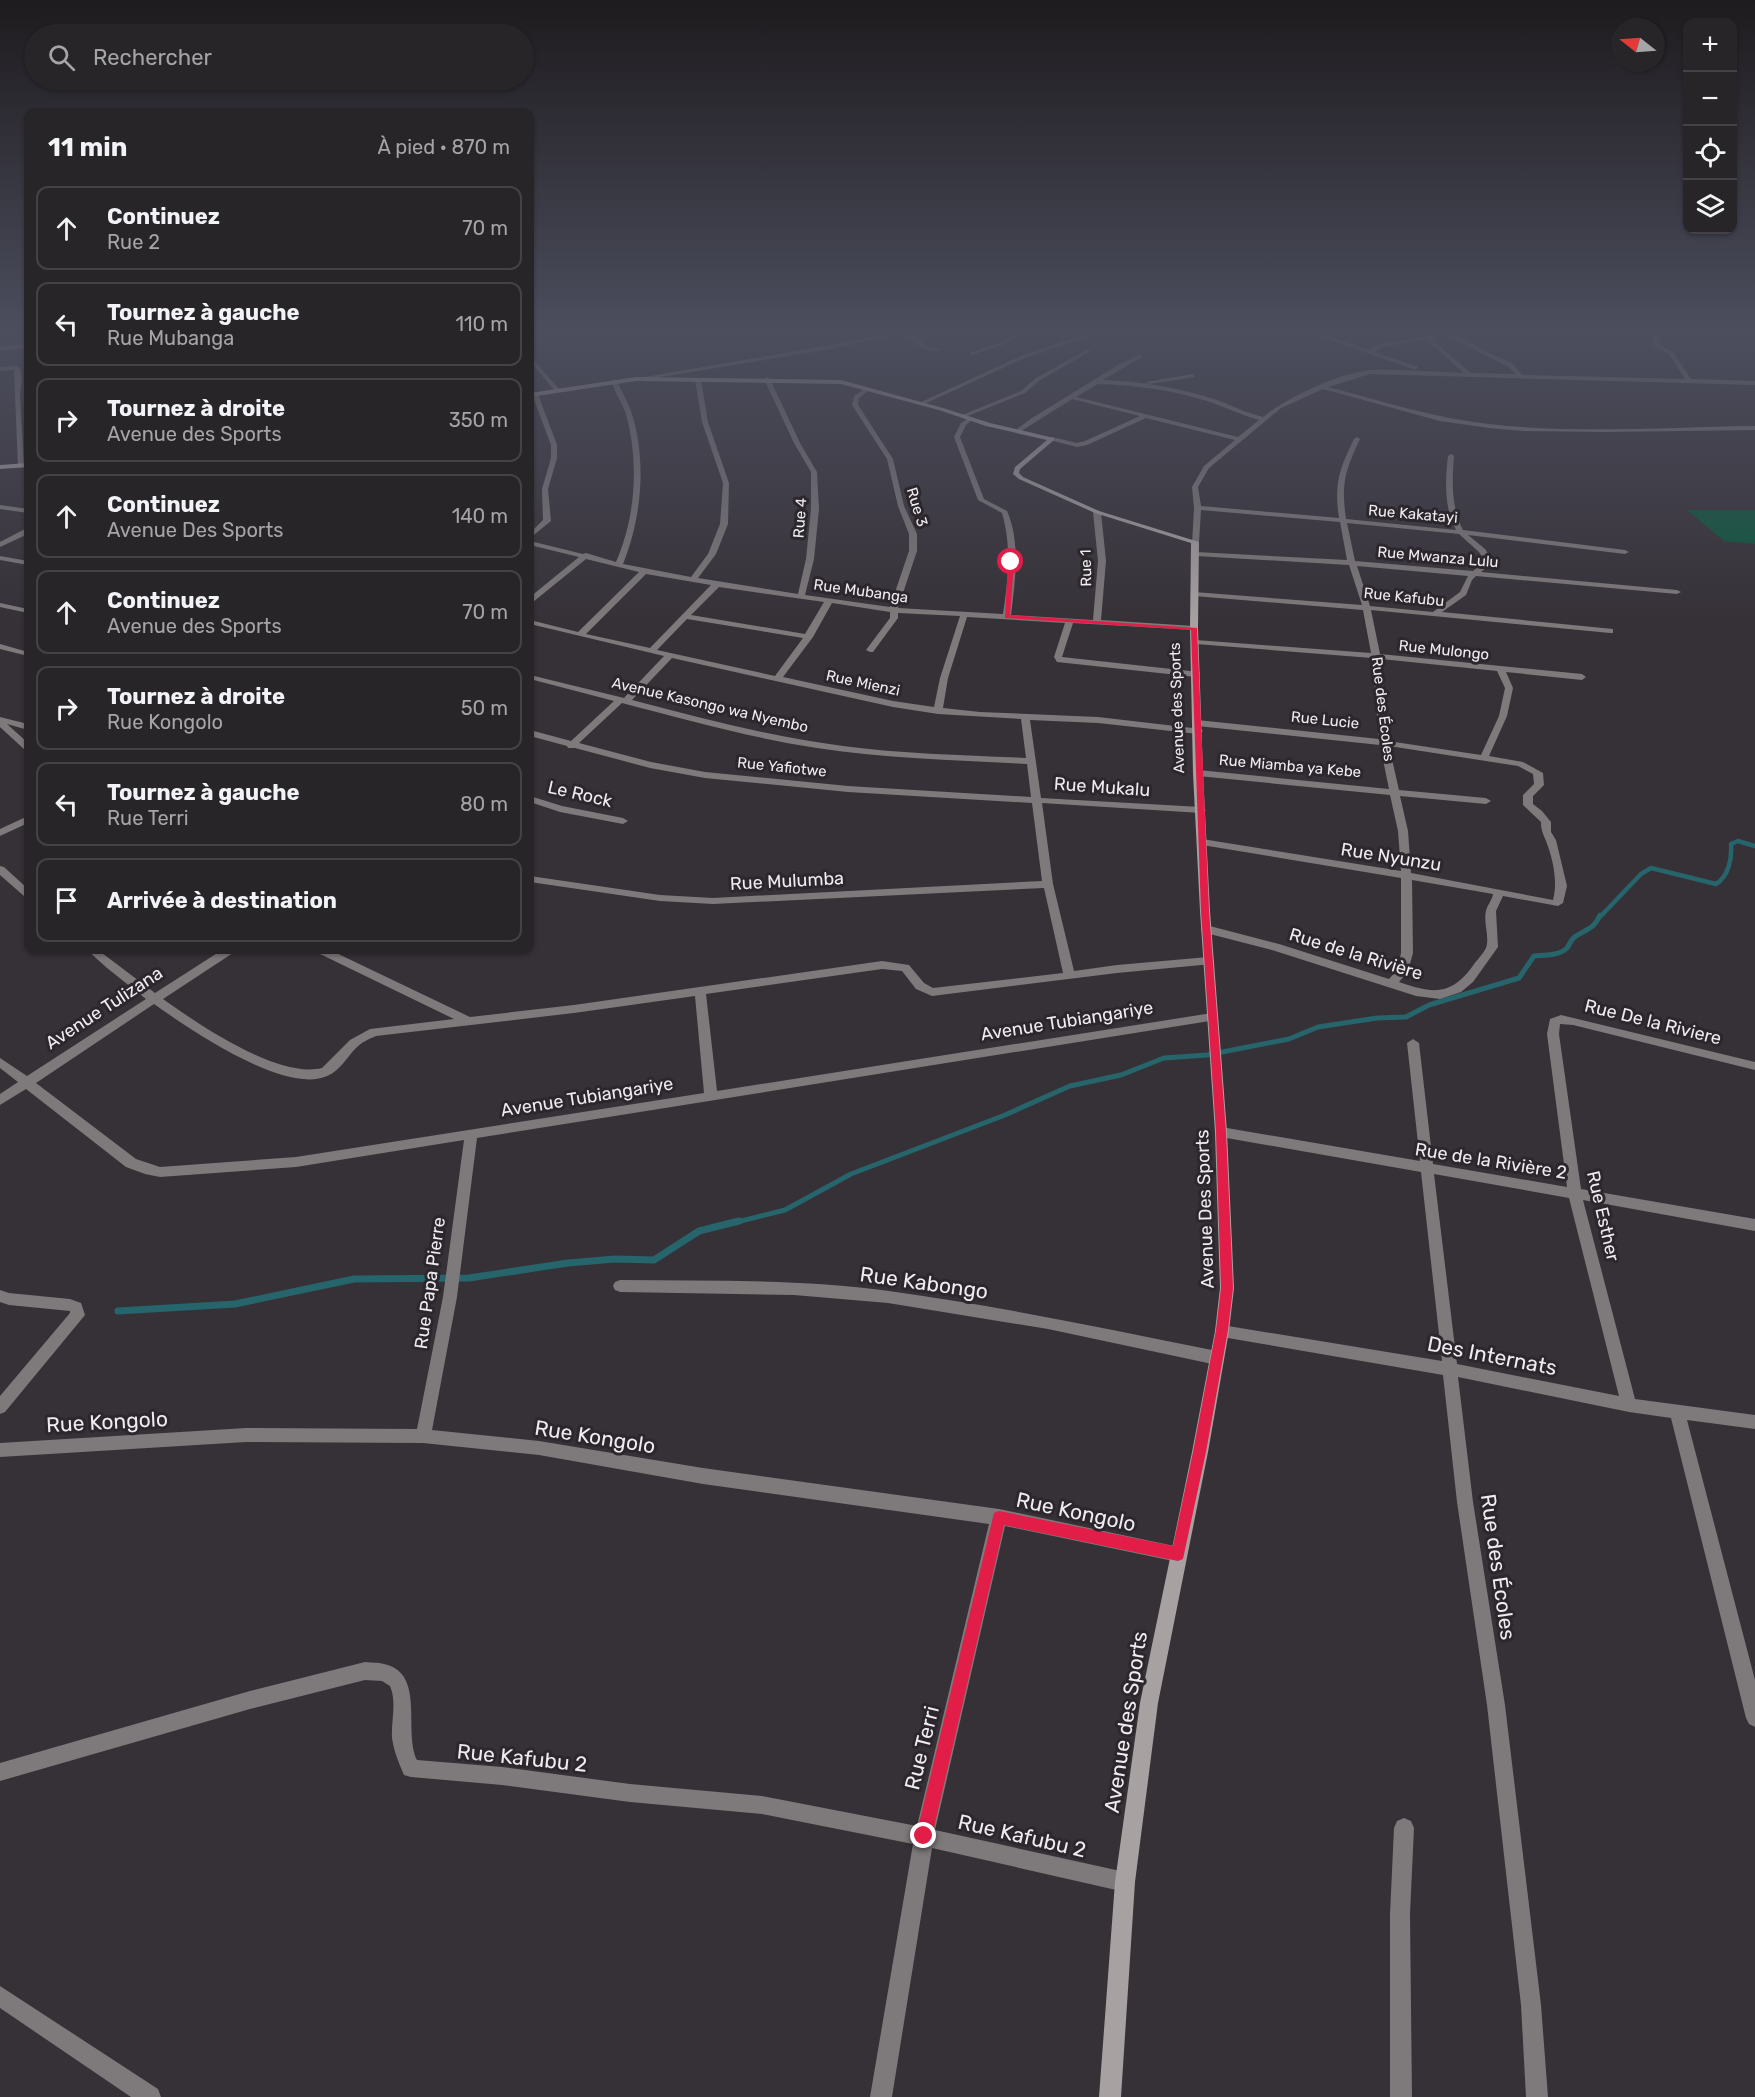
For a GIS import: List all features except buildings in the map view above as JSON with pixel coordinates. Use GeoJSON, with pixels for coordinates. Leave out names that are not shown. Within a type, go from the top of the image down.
{"type":"FeatureCollection","features":[{"type":"Feature","properties":{"kind":"street"},"geometry":{"type":"LineString","coordinates":[[21,427],[24,456]]}},
{"type":"Feature","properties":{"kind":"street"},"geometry":{"type":"LineString","coordinates":[[534,532],[547,521],[545,489],[554,458],[554,445],[546,427]]}},
{"type":"Feature","properties":{"kind":"street"},"geometry":{"type":"LineString","coordinates":[[620,564],[628,548],[635,500],[637,461],[631,427]]}},
{"type":"Feature","properties":{"kind":"street"},"geometry":{"type":"LineString","coordinates":[[693,579],[712,554],[724,524],[726,483],[707,427]]}},
{"type":"Feature","properties":{"kind":"street","name":"Rue 4"},"geometry":{"type":"LineString","coordinates":[[789,427],[814,472],[815,509],[811,549],[801,597]]}},
{"type":"Feature","properties":{"kind":"street","name":"Rue 3"},"geometry":{"type":"LineString","coordinates":[[869,427],[890,459],[901,506],[912,534],[913,551],[892,610]]}},
{"type":"Feature","properties":{"kind":"street"},"geometry":{"type":"LineString","coordinates":[[962,427],[957,437],[981,500],[1005,512],[1010,525],[1011,587],[1007,617]]}},
{"type":"Feature","properties":{"kind":"street"},"geometry":{"type":"LineString","coordinates":[[999,427],[1077,445],[1087,443],[1122,427]]}},
{"type":"Feature","properties":{"kind":"street"},"geometry":{"type":"LineString","coordinates":[[1016,432],[1024,427]]}},
{"type":"Feature","properties":{"kind":"street"},"geometry":{"type":"LineString","coordinates":[[1186,427],[1238,439]]}},
{"type":"Feature","properties":{"kind":"street","name":"Avenue des Sports"},"geometry":{"type":"LineString","coordinates":[[1214,1052],[1198,773],[1194,594],[1198,508],[1195,487],[1206,467],[1253,427]]}},
{"type":"Feature","properties":{"kind":"street"},"geometry":{"type":"LineString","coordinates":[[1504,427],[1604,430],[1755,428]]}},
{"type":"Feature","properties":{"kind":"street","name":"Rue des Écoles"},"geometry":{"type":"LineString","coordinates":[[1358,439],[1343,468],[1339,495],[1342,521],[1366,607],[1376,657],[1384,743],[1403,831],[1407,953],[1402,970],[1392,983]]}},
{"type":"Feature","properties":{"kind":"street"},"geometry":{"type":"LineString","coordinates":[[1052,440],[1017,468],[1016,473],[1097,512],[1196,542]]}},
{"type":"Feature","properties":{"kind":"street"},"geometry":{"type":"LineString","coordinates":[[1435,614],[1463,593],[1473,574],[1484,565],[1486,554],[1460,531],[1448,475],[1451,456]]}},
{"type":"Feature","properties":{"kind":"street"},"geometry":{"type":"LineString","coordinates":[[0,467],[24,465]]}},
{"type":"Feature","properties":{"kind":"street"},"geometry":{"type":"LineString","coordinates":[[0,507],[24,511]]}},
{"type":"Feature","properties":{"kind":"street","name":"Rue Kakatayi"},"geometry":{"type":"LineString","coordinates":[[1198,508],[1460,531],[1625,552]]}},
{"type":"Feature","properties":{"kind":"street","name":"Rue 1"},"geometry":{"type":"LineString","coordinates":[[1097,512],[1102,561],[1097,623]]}},
{"type":"Feature","properties":{"kind":"street"},"geometry":{"type":"LineString","coordinates":[[0,545],[24,533]]}},
{"type":"Feature","properties":{"kind":"street","name":"Rue Mubanga"},"geometry":{"type":"LineString","coordinates":[[534,544],[644,571],[892,610],[1194,628]]}},
{"type":"Feature","properties":{"kind":"street","name":"Rue Mwanza Lulu"},"geometry":{"type":"LineString","coordinates":[[1196,554],[1352,563],[1677,592]]}},
{"type":"Feature","properties":{"kind":"street"},"geometry":{"type":"LineString","coordinates":[[534,597],[586,555]]}},
{"type":"Feature","properties":{"kind":"street"},"geometry":{"type":"LineString","coordinates":[[0,558],[24,562]]}},
{"type":"Feature","properties":{"kind":"street"},"geometry":{"type":"LineString","coordinates":[[580,635],[644,571]]}},
{"type":"Feature","properties":{"kind":"street"},"geometry":{"type":"LineString","coordinates":[[652,649],[717,584]]}},
{"type":"Feature","properties":{"kind":"street","name":"Rue Kafubu"},"geometry":{"type":"LineString","coordinates":[[1194,594],[1366,607],[1610,631]]}},
{"type":"Feature","properties":{"kind":"street"},"geometry":{"type":"LineString","coordinates":[[778,678],[809,637],[830,601]]}},
{"type":"Feature","properties":{"kind":"street"},"geometry":{"type":"LineString","coordinates":[[0,605],[24,610]]}},
{"type":"Feature","properties":{"kind":"street"},"geometry":{"type":"LineString","coordinates":[[870,650],[894,618],[895,614],[892,610]]}},
{"type":"Feature","properties":{"kind":"street"},"geometry":{"type":"LineString","coordinates":[[938,711],[944,678],[964,615]]}},
{"type":"Feature","properties":{"kind":"street"},"geometry":{"type":"LineString","coordinates":[[686,616],[809,637]]}},
{"type":"Feature","properties":{"kind":"street"},"geometry":{"type":"LineString","coordinates":[[1069,622],[1058,657],[1060,660],[1196,674]]}},
{"type":"Feature","properties":{"kind":"street","name":"Rue Mienzi"},"geometry":{"type":"LineString","coordinates":[[534,623],[893,704],[938,711],[1025,718],[1098,720],[1197,727]]}},
{"type":"Feature","properties":{"kind":"street","name":"Rue Mulongo"},"geometry":{"type":"LineString","coordinates":[[1196,642],[1582,677]]}},
{"type":"Feature","properties":{"kind":"street"},"geometry":{"type":"LineString","coordinates":[[0,646],[24,653]]}},
{"type":"Feature","properties":{"kind":"street"},"geometry":{"type":"LineString","coordinates":[[571,746],[623,701],[671,654]]}},
{"type":"Feature","properties":{"kind":"street"},"geometry":{"type":"LineString","coordinates":[[1484,758],[1503,716],[1509,688],[1501,670]]}},
{"type":"Feature","properties":{"kind":"street","name":"Avenue Kasongo wa Nyembo"},"geometry":{"type":"LineString","coordinates":[[534,678],[774,738],[819,746],[872,752],[1030,761]]}},
{"type":"Feature","properties":{"kind":"street"},"geometry":{"type":"LineString","coordinates":[[1025,718],[1048,884],[1069,976]]}},
{"type":"Feature","properties":{"kind":"street"},"geometry":{"type":"LineString","coordinates":[[0,721],[24,726]]}},
{"type":"Feature","properties":{"kind":"street"},"geometry":{"type":"LineString","coordinates":[[0,721],[24,744]]}},
{"type":"Feature","properties":{"kind":"street","name":"Rue Lucie"},"geometry":{"type":"LineString","coordinates":[[1197,727],[1384,743],[1520,764],[1538,773],[1539,785],[1528,795],[1527,805],[1544,818],[1562,886]]}},
{"type":"Feature","properties":{"kind":"street"},"geometry":{"type":"LineString","coordinates":[[0,738],[13,732]]}},
{"type":"Feature","properties":{"kind":"street","name":"Rue Yafiotwe"},"geometry":{"type":"LineString","coordinates":[[534,734],[571,746],[650,765],[705,775],[848,789],[1036,799]]}},
{"type":"Feature","properties":{"kind":"street","name":"Rue Miamba ya Kebe"},"geometry":{"type":"LineString","coordinates":[[1198,773],[1486,801]]}},
{"type":"Feature","properties":{"kind":"street","name":"Rue Mukalu"},"geometry":{"type":"LineString","coordinates":[[1036,799],[1201,810]]}},
{"type":"Feature","properties":{"kind":"street","name":"Le Rock"},"geometry":{"type":"LineString","coordinates":[[534,800],[623,821]]}},
{"type":"Feature","properties":{"kind":"street"},"geometry":{"type":"LineString","coordinates":[[0,833],[24,821]]}},
{"type":"Feature","properties":{"kind":"street","name":"Rue Nyunzu"},"geometry":{"type":"LineString","coordinates":[[1202,842],[1558,903],[1562,886]]}},
{"type":"Feature","properties":{"kind":"street"},"geometry":{"type":"LineString","coordinates":[[0,869],[24,890]]}},
{"type":"Feature","properties":{"kind":"street","name":"Rue Mulumba"},"geometry":{"type":"LineString","coordinates":[[534,880],[660,898],[713,902],[1048,884]]}},
{"type":"Feature","properties":{"kind":"street","name":"Rue de la Rivière"},"geometry":{"type":"LineString","coordinates":[[1206,929],[1275,947],[1429,995],[1440,995],[1457,989],[1469,979],[1491,947],[1491,911],[1498,893]]}},
{"type":"Feature","properties":{"kind":"street"},"geometry":{"type":"LineString","coordinates":[[97,954],[190,1024],[258,1061],[305,1075],[321,1074],[335,1065],[354,1043],[374,1032],[700,992],[882,965],[906,968],[924,990],[932,992],[1117,969],[1208,961]]}},
{"type":"Feature","properties":{"kind":"street","name":"Avenue Tulizana"},"geometry":{"type":"LineString","coordinates":[[0,1100],[223,954]]}},
{"type":"Feature","properties":{"kind":"street"},"geometry":{"type":"LineString","coordinates":[[330,954],[470,1022]]}},
{"type":"Feature","properties":{"kind":"street"},"geometry":{"type":"LineString","coordinates":[[700,992],[711,1096]]}},
{"type":"Feature","properties":{"kind":"street","name":"Avenue Tubiangariye"},"geometry":{"type":"LineString","coordinates":[[0,1062],[24,1083],[131,1163],[160,1172],[296,1162],[1212,1017]]}},
{"type":"Feature","properties":{"kind":"street","name":"Rue De la Riviere"},"geometry":{"type":"LineString","coordinates":[[1553,1034],[1554,1022],[1561,1019],[1755,1066]]}},
{"type":"Feature","properties":{"kind":"street","name":"Rue Esther"},"geometry":{"type":"LineString","coordinates":[[1553,1034],[1575,1194],[1629,1405]]}},
{"type":"Feature","properties":{"kind":"street","name":"Rue des Écoles"},"geometry":{"type":"LineString","coordinates":[[1413,1043],[1465,1502],[1499,1728],[1532,2005],[1537,2097]]}},
{"type":"Feature","properties":{"kind":"street","name":"Avenue Des Sports"},"geometry":{"type":"LineString","coordinates":[[1214,1052],[1221,1132],[1227,1288],[1217,1358]]}},
{"type":"Feature","properties":{"kind":"street","name":"Rue de la Rivière 2"},"geometry":{"type":"LineString","coordinates":[[1221,1132],[1428,1170],[1755,1225]]}},
{"type":"Feature","properties":{"kind":"street","name":"Rue Papa Pierre"},"geometry":{"type":"LineString","coordinates":[[423,1437],[450,1297],[471,1134]]}},
{"type":"Feature","properties":{"kind":"street","name":"Rue Kabongo"},"geometry":{"type":"LineString","coordinates":[[620,1286],[794,1289],[888,1297],[1048,1323],[1217,1358]]}},
{"type":"Feature","properties":{"kind":"street"},"geometry":{"type":"LineString","coordinates":[[0,1296],[9,1299],[70,1305],[76,1307],[78,1315],[0,1407]]}},
{"type":"Feature","properties":{"kind":"street","name":"Des Internats"},"geometry":{"type":"LineString","coordinates":[[1222,1330],[1450,1369],[1629,1405],[1755,1422]]}},
{"type":"Feature","properties":{"kind":"street","name":"Avenue des Sports"},"geometry":{"type":"LineString","coordinates":[[1110,2097],[1125,1882],[1149,1703],[1217,1358]]}},
{"type":"Feature","properties":{"kind":"street"},"geometry":{"type":"LineString","coordinates":[[1677,1412],[1706,1530],[1737,1639],[1755,1718]]}},
{"type":"Feature","properties":{"kind":"street","name":"Rue Kongolo"},"geometry":{"type":"LineString","coordinates":[[0,1449],[246,1435],[423,1437],[539,1448],[703,1476],[999,1517],[1178,1554]]}},
{"type":"Feature","properties":{"kind":"street","name":"Rue Terri"},"geometry":{"type":"LineString","coordinates":[[881,2097],[924,1836],[999,1517]]}},
{"type":"Feature","properties":{"kind":"street","name":"Rue Kafubu 2"},"geometry":{"type":"LineString","coordinates":[[0,1772],[250,1700],[365,1671],[381,1670],[393,1675],[401,1685],[402,1739],[405,1760],[411,1768],[431,1772],[502,1776],[630,1793],[762,1804],[924,1836],[1125,1882]]}},
{"type":"Feature","properties":{"kind":"street"},"geometry":{"type":"LineString","coordinates":[[1401,2097],[1400,1914],[1404,1828]]}},
{"type":"Feature","properties":{"kind":"street"},"geometry":{"type":"LineString","coordinates":[[0,1996],[150,2097]]}},
{"type":"Feature","properties":{"kind":"green space"},"geometry":{"type":"Polygon","coordinates":[[[1687,510],[1755,510],[1755,544],[1724,541],[1687,510]]]}},
{"type":"Feature","properties":{"kind":"waterway"},"geometry":{"type":"LineString","coordinates":[[1600,917],[1641,874],[1651,868],[1716,884],[1724,876],[1729,866],[1731,844],[1738,841],[1755,846]]}},
{"type":"Feature","properties":{"kind":"waterway"},"geometry":{"type":"LineString","coordinates":[[733,1223],[785,1210],[851,1174],[1005,1115],[1070,1086],[1121,1075],[1164,1058],[1207,1055],[1289,1039],[1318,1027],[1377,1018],[1406,1017],[1429,1005],[1519,978],[1534,956],[1551,955],[1564,951],[1574,937],[1593,926],[1600,915]]}},
{"type":"Feature","properties":{"kind":"waterway"},"geometry":{"type":"LineString","coordinates":[[118,1311],[235,1304],[354,1279],[469,1278],[568,1263],[615,1259],[654,1260],[699,1231],[739,1221]]}},
{"type":"Feature","properties":{"kind":"route"},"geometry":{"type":"LineString","coordinates":[[924,1836],[999,1517],[1178,1554],[1200,1452],[1222,1330],[1227,1288],[1221,1132],[1205,911],[1198,773],[1194,628],[1007,617],[1011,587],[1011,562]]}}]}
